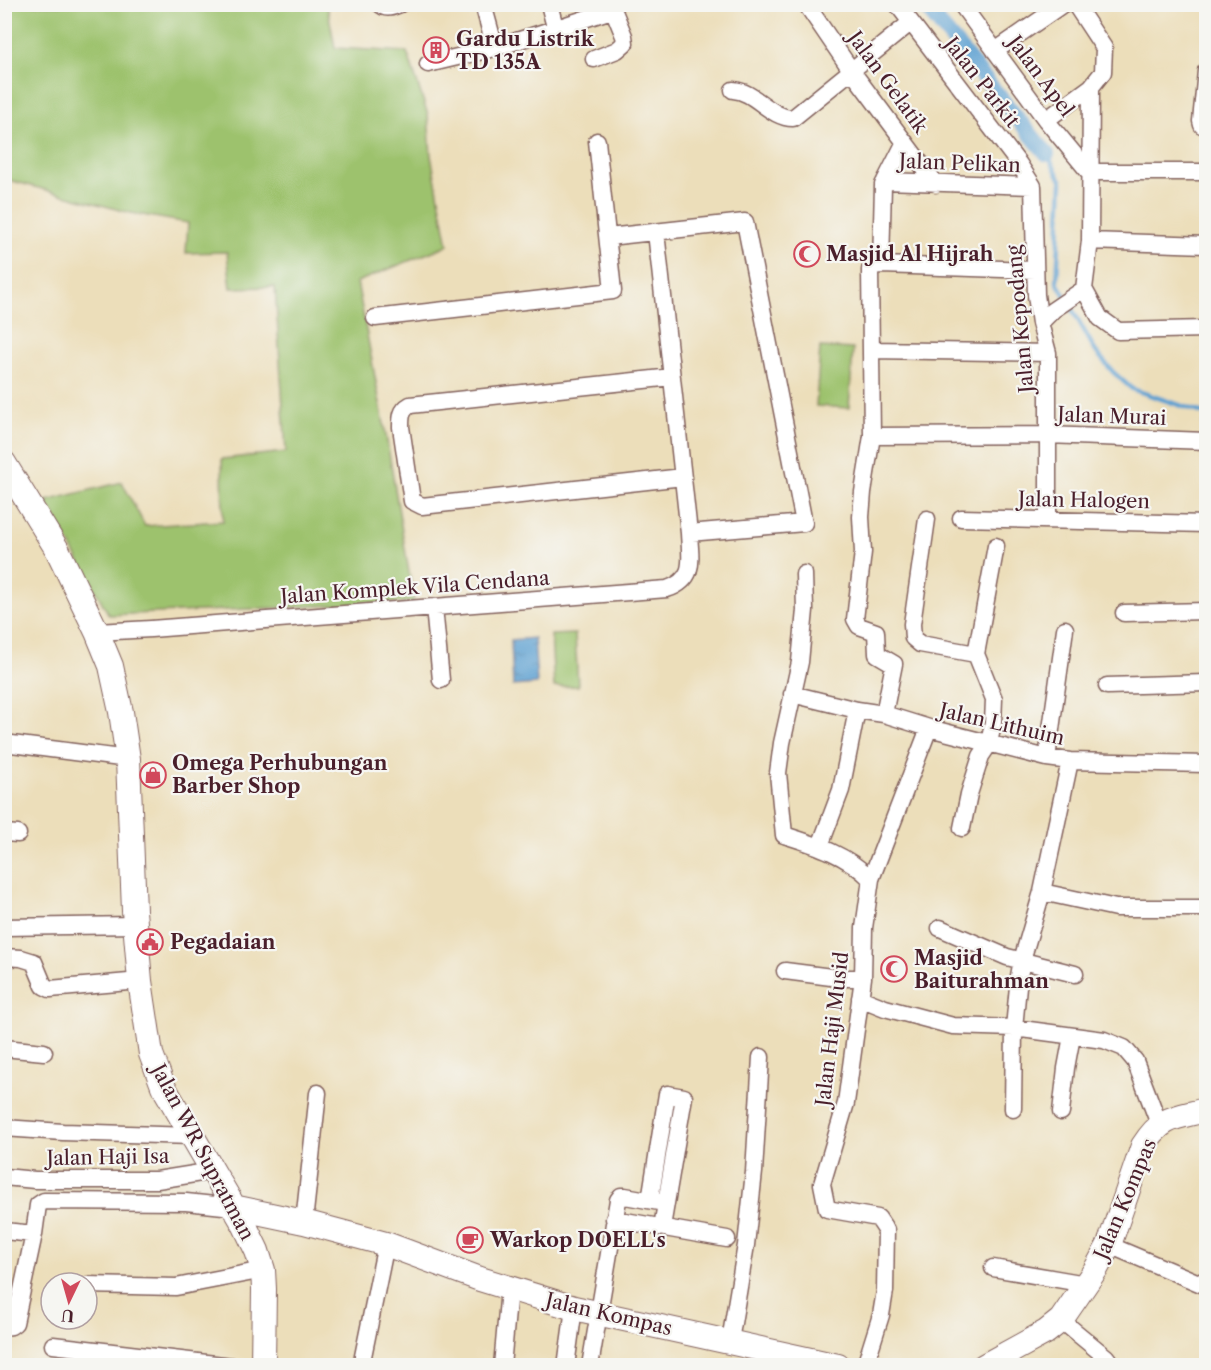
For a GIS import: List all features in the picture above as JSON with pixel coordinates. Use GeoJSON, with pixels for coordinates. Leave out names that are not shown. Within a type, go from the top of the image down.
{"type":"FeatureCollection","features":[{"type":"Feature","properties":{"kind":"main road","name":"Jalan WR Supratman"},"geometry":{"type":"LineString","coordinates":[[4,464],[13,495],[58,551],[111,666],[122,712],[128,759],[135,925],[150,1054],[176,1110],[254,1245],[262,1270],[263,1365]]}},
{"type":"Feature","properties":{"kind":"main road"},"geometry":{"type":"LineString","coordinates":[[1159,1124],[1206,1110]]}},
{"type":"Feature","properties":{"kind":"main road","name":"Jalan Kompas"},"geometry":{"type":"LineString","coordinates":[[984,1365],[1046,1332],[1061,1320],[1109,1245],[1143,1146],[1159,1124]]}},
{"type":"Feature","properties":{"kind":"main road","name":"Jalan Kompas"},"geometry":{"type":"LineString","coordinates":[[232,1207],[304,1222],[386,1244],[509,1289],[597,1314],[838,1365]]}},
{"type":"Feature","properties":{"kind":"street"},"geometry":{"type":"LineString","coordinates":[[380,4],[388,8],[400,4]]}},
{"type":"Feature","properties":{"kind":"street"},"geometry":{"type":"LineString","coordinates":[[483,4],[495,48]]}},
{"type":"Feature","properties":{"kind":"street"},"geometry":{"type":"LineString","coordinates":[[549,4],[555,27]]}},
{"type":"Feature","properties":{"kind":"street","name":"Jalan Gelatik"},"geometry":{"type":"LineString","coordinates":[[806,4],[851,70],[936,184]]}},
{"type":"Feature","properties":{"kind":"street","name":"Jalan Parkit"},"geometry":{"type":"LineString","coordinates":[[897,4],[1019,164],[1033,186]]}},
{"type":"Feature","properties":{"kind":"street","name":"Jalan Apel"},"geometry":{"type":"LineString","coordinates":[[961,4],[1046,120],[1089,172]]}},
{"type":"Feature","properties":{"kind":"street"},"geometry":{"type":"LineString","coordinates":[[995,51],[1063,4]]}},
{"type":"Feature","properties":{"kind":"street"},"geometry":{"type":"LineString","coordinates":[[1046,120],[1091,87],[1103,72],[1104,48],[1075,4]]}},
{"type":"Feature","properties":{"kind":"street"},"geometry":{"type":"LineString","coordinates":[[428,64],[495,48],[612,7],[625,43],[617,50],[594,59]]}},
{"type":"Feature","properties":{"kind":"street"},"geometry":{"type":"LineString","coordinates":[[733,90],[744,93],[783,117],[793,117],[910,23]]}},
{"type":"Feature","properties":{"kind":"street"},"geometry":{"type":"LineString","coordinates":[[1206,71],[1201,121],[1202,125],[1206,125]]}},
{"type":"Feature","properties":{"kind":"street"},"geometry":{"type":"LineString","coordinates":[[1040,323],[1053,310],[1078,292],[1089,241],[1091,87]]}},
{"type":"Feature","properties":{"kind":"street"},"geometry":{"type":"LineString","coordinates":[[375,318],[613,291],[597,141]]}},
{"type":"Feature","properties":{"kind":"street"},"geometry":{"type":"LineString","coordinates":[[876,266],[881,197],[885,181],[905,142]]}},
{"type":"Feature","properties":{"kind":"street"},"geometry":{"type":"LineString","coordinates":[[1089,172],[1206,172]]}},
{"type":"Feature","properties":{"kind":"street","name":"Jalan Pelikan"},"geometry":{"type":"LineString","coordinates":[[885,181],[1033,186]]}},
{"type":"Feature","properties":{"kind":"street","name":"Jalan Kepodang"},"geometry":{"type":"LineString","coordinates":[[1033,186],[1035,270],[1040,323],[1048,353],[1048,520]]}},
{"type":"Feature","properties":{"kind":"street"},"geometry":{"type":"LineString","coordinates":[[608,237],[745,222],[804,523],[689,533]]}},
{"type":"Feature","properties":{"kind":"street","name":"Jalan Komplek Vila Cendana"},"geometry":{"type":"LineString","coordinates":[[97,632],[667,589],[684,580],[690,562],[689,533],[656,231]]}},
{"type":"Feature","properties":{"kind":"street"},"geometry":{"type":"LineString","coordinates":[[1089,241],[1206,245]]}},
{"type":"Feature","properties":{"kind":"street"},"geometry":{"type":"LineString","coordinates":[[884,714],[894,664],[878,654],[876,632],[859,626],[855,619],[863,552],[861,517],[863,492],[872,436],[870,271],[876,266],[1035,270]]}},
{"type":"Feature","properties":{"kind":"street"},"geometry":{"type":"LineString","coordinates":[[1078,292],[1100,318],[1118,331],[1206,329]]}},
{"type":"Feature","properties":{"kind":"street"},"geometry":{"type":"LineString","coordinates":[[872,350],[1048,353]]}},
{"type":"Feature","properties":{"kind":"street"},"geometry":{"type":"LineString","coordinates":[[672,377],[410,405],[401,415],[401,427],[412,501],[422,506],[682,477]]}},
{"type":"Feature","properties":{"kind":"street","name":"Jalan Murai"},"geometry":{"type":"LineString","coordinates":[[872,436],[1047,435],[1206,441]]}},
{"type":"Feature","properties":{"kind":"street","name":"Jalan Halogen"},"geometry":{"type":"LineString","coordinates":[[961,518],[1206,524]]}},
{"type":"Feature","properties":{"kind":"street"},"geometry":{"type":"LineString","coordinates":[[927,519],[912,624],[913,638],[920,644],[976,654]]}},
{"type":"Feature","properties":{"kind":"street"},"geometry":{"type":"LineString","coordinates":[[962,828],[969,794],[981,756],[989,744],[994,699],[976,654],[996,546]]}},
{"type":"Feature","properties":{"kind":"street"},"geometry":{"type":"LineString","coordinates":[[804,574],[803,637],[800,662],[782,743],[778,773],[784,835],[820,846],[850,861],[871,879]]}},
{"type":"Feature","properties":{"kind":"street"},"geometry":{"type":"LineString","coordinates":[[434,607],[441,680]]}},
{"type":"Feature","properties":{"kind":"street"},"geometry":{"type":"LineString","coordinates":[[1124,613],[1206,611]]}},
{"type":"Feature","properties":{"kind":"street"},"geometry":{"type":"LineString","coordinates":[[1047,758],[1065,629]]}},
{"type":"Feature","properties":{"kind":"street"},"geometry":{"type":"LineString","coordinates":[[1107,686],[1206,683]]}},
{"type":"Feature","properties":{"kind":"street","name":"Jalan Lithuim"},"geometry":{"type":"LineString","coordinates":[[792,694],[857,710],[884,714],[1047,758],[1070,761],[1206,764]]}},
{"type":"Feature","properties":{"kind":"street"},"geometry":{"type":"LineString","coordinates":[[820,846],[841,790],[857,710]]}},
{"type":"Feature","properties":{"kind":"street","name":"Jalan Haji Musid"},"geometry":{"type":"LineString","coordinates":[[865,1365],[881,1315],[885,1291],[886,1230],[878,1218],[826,1209],[822,1184],[846,1103],[863,978],[864,928],[871,879],[929,728]]}},
{"type":"Feature","properties":{"kind":"street"},"geometry":{"type":"LineString","coordinates":[[4,743],[128,759]]}},
{"type":"Feature","properties":{"kind":"street"},"geometry":{"type":"LineString","coordinates":[[1013,1109],[1014,1028],[1022,960],[1042,892],[1070,761]]}},
{"type":"Feature","properties":{"kind":"street"},"geometry":{"type":"LineString","coordinates":[[1042,892],[1116,908],[1206,908]]}},
{"type":"Feature","properties":{"kind":"street"},"geometry":{"type":"LineString","coordinates":[[4,927],[135,925]]}},
{"type":"Feature","properties":{"kind":"street"},"geometry":{"type":"LineString","coordinates":[[940,928],[1007,957],[1074,974]]}},
{"type":"Feature","properties":{"kind":"street"},"geometry":{"type":"LineString","coordinates":[[4,957],[21,958],[34,962],[44,986],[50,989],[140,981]]}},
{"type":"Feature","properties":{"kind":"street"},"geometry":{"type":"LineString","coordinates":[[785,971],[839,978],[863,978]]}},
{"type":"Feature","properties":{"kind":"street"},"geometry":{"type":"LineString","coordinates":[[860,998],[885,1008],[953,1026],[1014,1028],[1104,1040],[1124,1048],[1135,1061],[1159,1124]]}},
{"type":"Feature","properties":{"kind":"street"},"geometry":{"type":"LineString","coordinates":[[1061,1112],[1065,1068],[1072,1036]]}},
{"type":"Feature","properties":{"kind":"street"},"geometry":{"type":"LineString","coordinates":[[4,1048],[44,1052]]}},
{"type":"Feature","properties":{"kind":"street"},"geometry":{"type":"LineString","coordinates":[[730,1341],[746,1245],[754,1172],[761,1057]]}},
{"type":"Feature","properties":{"kind":"street"},"geometry":{"type":"LineString","coordinates":[[304,1222],[318,1093]]}},
{"type":"Feature","properties":{"kind":"street"},"geometry":{"type":"LineString","coordinates":[[658,1202],[684,1097],[667,1094],[658,1202],[662,1227]]}},
{"type":"Feature","properties":{"kind":"street"},"geometry":{"type":"LineString","coordinates":[[4,1128],[192,1136]]}},
{"type":"Feature","properties":{"kind":"street","name":"Jalan Haji Isa"},"geometry":{"type":"LineString","coordinates":[[4,1177],[35,1180],[157,1180],[213,1171]]}},
{"type":"Feature","properties":{"kind":"street"},"geometry":{"type":"LineString","coordinates":[[590,1365],[618,1200],[621,1196],[658,1202]]}},
{"type":"Feature","properties":{"kind":"street"},"geometry":{"type":"LineString","coordinates":[[4,1327],[15,1323],[38,1205],[44,1201],[186,1202],[232,1207]]}},
{"type":"Feature","properties":{"kind":"street"},"geometry":{"type":"LineString","coordinates":[[614,1219],[727,1239]]}},
{"type":"Feature","properties":{"kind":"street"},"geometry":{"type":"LineString","coordinates":[[4,1231],[34,1234]]}},
{"type":"Feature","properties":{"kind":"street"},"geometry":{"type":"LineString","coordinates":[[361,1365],[386,1244]]}},
{"type":"Feature","properties":{"kind":"street"},"geometry":{"type":"LineString","coordinates":[[1109,1245],[1206,1286]]}},
{"type":"Feature","properties":{"kind":"street"},"geometry":{"type":"LineString","coordinates":[[993,1268],[1086,1284]]}},
{"type":"Feature","properties":{"kind":"street"},"geometry":{"type":"LineString","coordinates":[[99,1285],[176,1287],[262,1270]]}},
{"type":"Feature","properties":{"kind":"street"},"geometry":{"type":"LineString","coordinates":[[502,1365],[509,1289]]}},
{"type":"Feature","properties":{"kind":"street"},"geometry":{"type":"LineString","coordinates":[[566,1365],[574,1308]]}},
{"type":"Feature","properties":{"kind":"street"},"geometry":{"type":"LineString","coordinates":[[1061,1320],[1113,1365]]}},
{"type":"Feature","properties":{"kind":"street"},"geometry":{"type":"LineString","coordinates":[[53,1346],[232,1365]]}},
{"type":"Feature","properties":{"kind":"green space"},"geometry":{"type":"Polygon","coordinates":[[[4,5],[327,5],[335,48],[407,52],[428,115],[431,156],[448,245],[357,282],[414,602],[109,615],[46,501],[122,482],[145,526],[223,521],[222,459],[286,452],[275,287],[231,288],[227,252],[186,253],[188,223],[131,213],[5,179],[4,5]]]}},
{"type":"Feature","properties":{"kind":"green space"},"geometry":{"type":"Polygon","coordinates":[[[820,347],[853,349],[849,408],[816,406],[820,347]]]}},
{"type":"Feature","properties":{"kind":"green space"},"geometry":{"type":"Polygon","coordinates":[[[575,634],[578,686],[554,687],[551,635],[575,634]]]}},
{"type":"Feature","properties":{"kind":"water"},"geometry":{"type":"Polygon","coordinates":[[[534,638],[537,684],[513,686],[511,640],[534,638]]]}},
{"type":"Feature","properties":{"kind":"waterway"},"geometry":{"type":"LineString","coordinates":[[923,4],[1047,154]]}},
{"type":"Feature","properties":{"kind":"waterway"},"geometry":{"type":"LineString","coordinates":[[1047,154],[1062,182],[1057,282],[1096,352],[1132,389],[1206,414]]}},
{"type":"Feature","properties":{"kind":"place","name":"Gardu Listrik TD 135A"},"geometry":{"type":"Point","coordinates":[436,50]}},
{"type":"Feature","properties":{"kind":"place","name":"Masjid Al Hijrah"},"geometry":{"type":"Point","coordinates":[807,254]}},
{"type":"Feature","properties":{"kind":"place","name":"Omega Perhubungan Barber Shop"},"geometry":{"type":"Point","coordinates":[153,775]}},
{"type":"Feature","properties":{"kind":"place","name":"Pegadaian"},"geometry":{"type":"Point","coordinates":[150,942]}},
{"type":"Feature","properties":{"kind":"place","name":"Masjid Baiturahman"},"geometry":{"type":"Point","coordinates":[894,969]}},
{"type":"Feature","properties":{"kind":"place","name":"Warkop DOELL's"},"geometry":{"type":"Point","coordinates":[470,1240]}}]}
